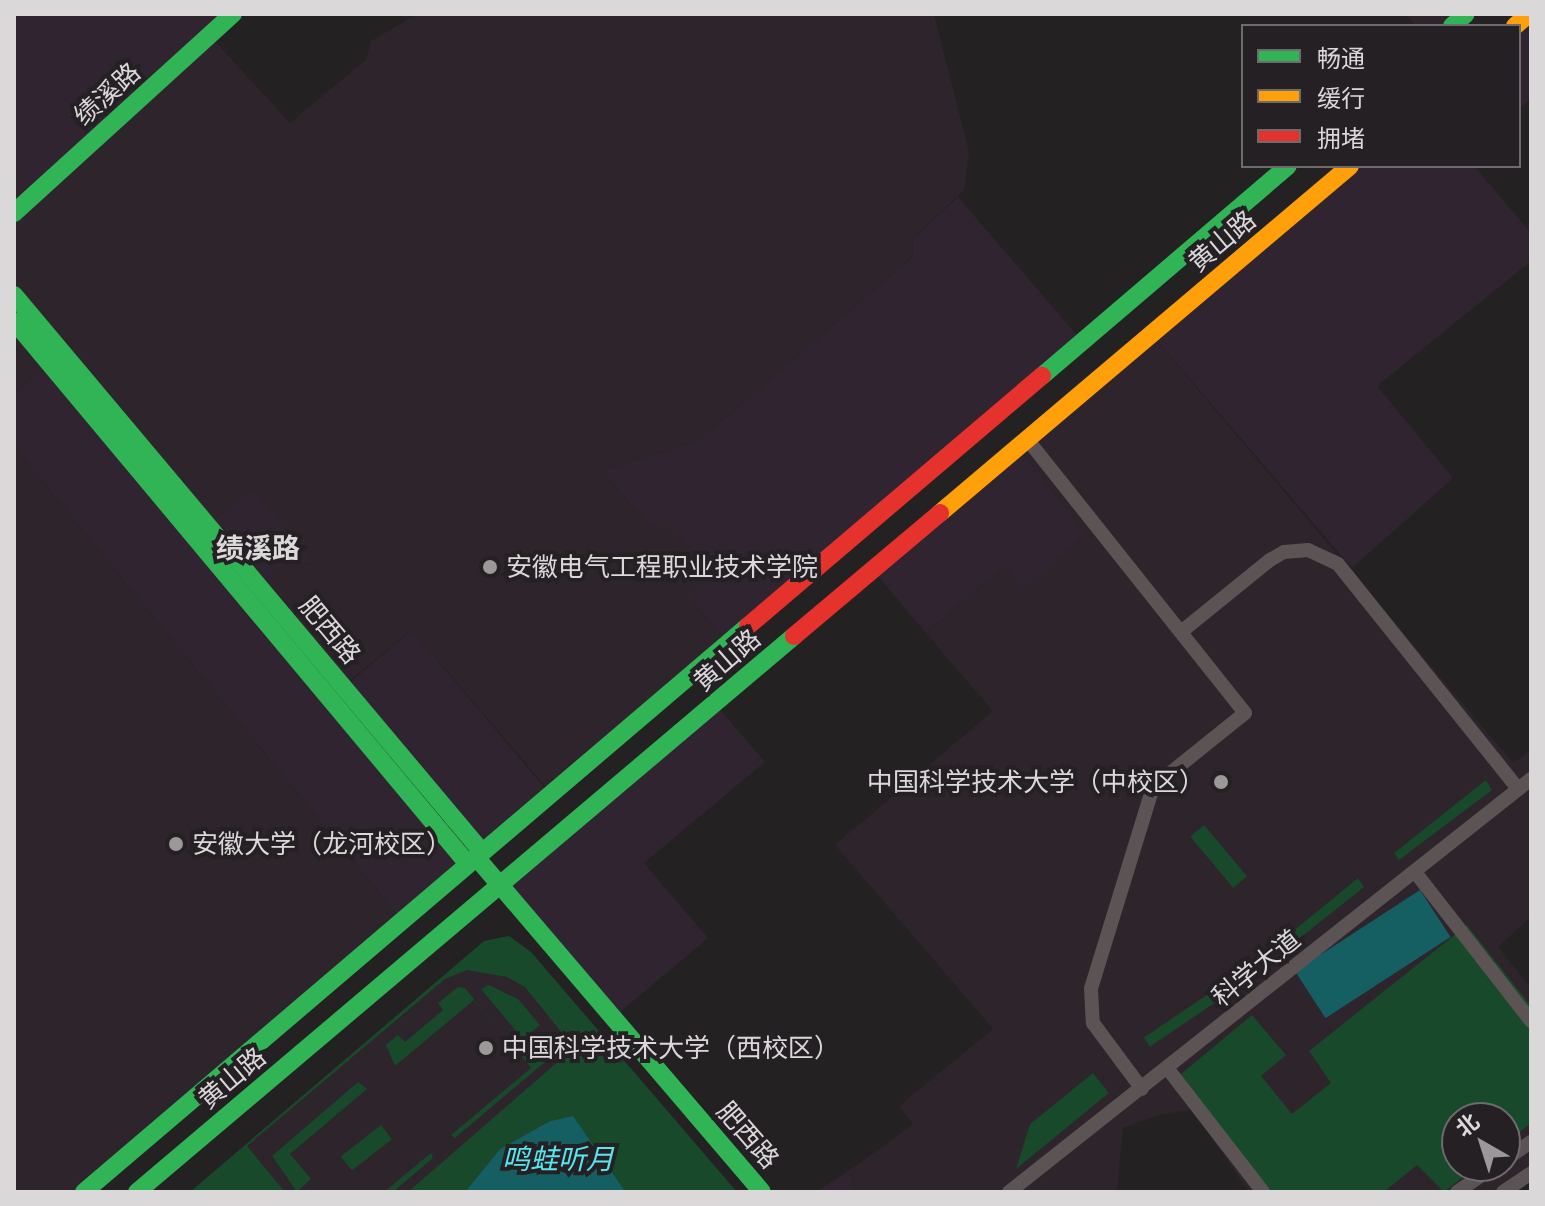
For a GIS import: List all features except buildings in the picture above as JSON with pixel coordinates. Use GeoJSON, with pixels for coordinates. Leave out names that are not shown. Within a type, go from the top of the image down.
{"type":"FeatureCollection","features":[{"type":"Feature","properties":{"kind":"main road","name":"绩溪路"},"geometry":{"type":"LineString","coordinates":[[14,213],[233,14]]}},
{"type":"Feature","properties":{"kind":"main road","name":"黄山路"},"geometry":{"type":"LineString","coordinates":[[84,1192],[1286,168]]}},
{"type":"Feature","properties":{"kind":"main road","name":"黄山路"},"geometry":{"type":"LineString","coordinates":[[137,1192],[1348,168]]}},
{"type":"Feature","properties":{"kind":"main road","name":"肥西路"},"geometry":{"type":"LineString","coordinates":[[14,295],[475,858]]}},
{"type":"Feature","properties":{"kind":"main road","name":"肥西路"},"geometry":{"type":"LineString","coordinates":[[14,321],[762,1192]]}},
{"type":"Feature","properties":{"kind":"street"},"geometry":{"type":"LineString","coordinates":[[1027,439],[1245,713],[1153,787],[1091,989],[1093,1023],[1142,1089]]}},
{"type":"Feature","properties":{"kind":"street"},"geometry":{"type":"LineString","coordinates":[[1181,632],[1270,560],[1284,552],[1308,550],[1338,564],[1518,789]]}},
{"type":"Feature","properties":{"kind":"street","name":"科学大道"},"geometry":{"type":"LineString","coordinates":[[1009,1192],[1531,779]]}},
{"type":"Feature","properties":{"kind":"street"},"geometry":{"type":"LineString","coordinates":[[1415,872],[1531,1021]]}},
{"type":"Feature","properties":{"kind":"street"},"geometry":{"type":"LineString","coordinates":[[1168,1069],[1263,1192]]}},
{"type":"Feature","properties":{"kind":"street"},"geometry":{"type":"LineString","coordinates":[[1503,1192],[1531,1173]]}},
{"type":"Feature","properties":{"kind":"shaded area"},"geometry":{"type":"Polygon","coordinates":[[[14,14],[233,14],[14,213],[14,14]]]}},
{"type":"Feature","properties":{"kind":"shaded area"},"geometry":{"type":"Polygon","coordinates":[[[417,14],[934,14],[969,152],[964,190],[913,239],[912,257],[699,440],[602,471],[652,529],[666,520],[698,557],[690,565],[707,584],[690,600],[728,642],[551,793],[412,630],[343,686],[259,584],[278,568],[314,562],[253,488],[209,524],[14,295],[14,213],[210,36],[290,123],[366,60],[371,41],[417,14]]]}},
{"type":"Feature","properties":{"kind":"shaded area"},"geometry":{"type":"Polygon","coordinates":[[[1406,14],[1466,14],[1454,24],[1414,24],[1406,14]]]}},
{"type":"Feature","properties":{"kind":"shaded area"},"geometry":{"type":"Polygon","coordinates":[[[1531,14],[1531,99],[1521,106],[1521,24],[1531,14]]]}},
{"type":"Feature","properties":{"kind":"shaded area"},"geometry":{"type":"Polygon","coordinates":[[[1348,168],[1476,168],[1531,233],[1531,261],[1377,386],[1453,478],[1352,568],[1152,335],[1348,168]]]}},
{"type":"Feature","properties":{"kind":"shaded area"},"geometry":{"type":"Polygon","coordinates":[[[958,197],[1082,341],[728,642],[690,600],[689,565],[698,558],[652,529],[602,471],[699,440],[912,257],[913,239],[958,197]]]}},
{"type":"Feature","properties":{"kind":"shaded area"},"geometry":{"type":"Polygon","coordinates":[[[14,321],[50,364],[14,393],[14,321]]]}},
{"type":"Feature","properties":{"kind":"shaded area","name":"中国科学技术大学（中校区）"},"geometry":{"type":"Polygon","coordinates":[[[1152,335],[1513,763],[1531,750],[1531,916],[1498,947],[1531,988],[1531,1173],[1521,1180],[1521,1102],[1441,1102],[1441,1182],[1518,1182],[1503,1192],[1249,1192],[1192,1110],[1162,1114],[1123,1128],[1117,1192],[855,1192],[850,1170],[913,1124],[899,1106],[993,1029],[835,845],[993,711],[926,633],[1004,567],[1023,588],[1087,534],[1018,447],[1152,335]]]}},
{"type":"Feature","properties":{"kind":"shaded area"},"geometry":{"type":"Polygon","coordinates":[[[50,364],[468,864],[402,921],[14,447],[14,393],[50,364]]]}},
{"type":"Feature","properties":{"kind":"shaded area","name":"安徽大学（龙河校区）"},"geometry":{"type":"Polygon","coordinates":[[[14,447],[402,921],[82,1192],[14,1192],[14,447]]]}},
{"type":"Feature","properties":{"kind":"shaded area"},"geometry":{"type":"Polygon","coordinates":[[[1018,447],[1087,534],[1023,589],[1004,567],[926,633],[873,570],[1018,447]]]}},
{"type":"Feature","properties":{"kind":"shaded area"},"geometry":{"type":"Polygon","coordinates":[[[253,488],[315,562],[278,568],[259,584],[209,524],[253,488]]]}},
{"type":"Feature","properties":{"kind":"shaded area"},"geometry":{"type":"Polygon","coordinates":[[[412,630],[550,794],[481,851],[344,687],[412,630]]]}},
{"type":"Feature","properties":{"kind":"shaded area"},"geometry":{"type":"Polygon","coordinates":[[[715,704],[765,762],[644,863],[708,938],[613,1018],[501,887],[715,704]]]}},
{"type":"Feature","properties":{"kind":"shaded area","name":"中国科学技术大学（西校区）"},"geometry":{"type":"Polygon","coordinates":[[[509,936],[531,952],[737,1192],[190,1192],[484,941],[509,936]]]}},
{"type":"Feature","properties":{"kind":"shaded area"},"geometry":{"type":"Polygon","coordinates":[[[850,1170],[855,1192],[816,1192],[850,1170]]]}},
{"type":"Feature","properties":{"kind":"green space"},"geometry":{"type":"Polygon","coordinates":[[[1486,780],[1492,790],[1399,860],[1394,853],[1486,780]]]}},
{"type":"Feature","properties":{"kind":"green space"},"geometry":{"type":"Polygon","coordinates":[[[1204,825],[1247,876],[1233,888],[1190,837],[1204,825]]]}},
{"type":"Feature","properties":{"kind":"green space"},"geometry":{"type":"Polygon","coordinates":[[[1358,878],[1364,887],[1280,954],[1275,946],[1358,878]]]}},
{"type":"Feature","properties":{"kind":"green space"},"geometry":{"type":"Polygon","coordinates":[[[1467,925],[1531,1006],[1531,1123],[1521,1131],[1521,1102],[1441,1102],[1441,1182],[1457,1182],[1444,1192],[1417,1165],[1384,1192],[1266,1192],[1181,1074],[1252,1015],[1286,1055],[1261,1076],[1292,1114],[1331,1083],[1309,1051],[1467,925]]]}},
{"type":"Feature","properties":{"kind":"green space"},"geometry":{"type":"Polygon","coordinates":[[[509,936],[531,952],[737,1192],[618,1192],[623,1190],[573,1117],[550,1121],[500,1149],[465,1192],[408,1192],[569,1052],[566,1038],[525,987],[507,977],[467,970],[445,979],[247,1146],[285,1192],[190,1192],[484,941],[509,936]]]}},
{"type":"Feature","properties":{"kind":"green space"},"geometry":{"type":"Polygon","coordinates":[[[1235,976],[1241,985],[1150,1047],[1144,1038],[1235,976]]]}},
{"type":"Feature","properties":{"kind":"green space"},"geometry":{"type":"Polygon","coordinates":[[[489,985],[518,999],[540,1025],[522,1040],[535,1055],[553,1041],[558,1051],[455,1138],[451,1135],[531,1068],[514,1047],[516,1031],[481,989],[489,985]]]}},
{"type":"Feature","properties":{"kind":"green space"},"geometry":{"type":"Polygon","coordinates":[[[458,987],[465,988],[502,1034],[474,1000],[395,1066],[386,1045],[398,1035],[405,1042],[443,1010],[438,1003],[458,987]]]}},
{"type":"Feature","properties":{"kind":"green space"},"geometry":{"type":"Polygon","coordinates":[[[1093,1073],[1109,1093],[1016,1169],[1030,1124],[1093,1073]]]}},
{"type":"Feature","properties":{"kind":"green space"},"geometry":{"type":"Polygon","coordinates":[[[358,1082],[367,1089],[290,1154],[311,1179],[297,1192],[272,1156],[358,1082]]]}},
{"type":"Feature","properties":{"kind":"green space"},"geometry":{"type":"Polygon","coordinates":[[[381,1125],[392,1139],[352,1171],[341,1156],[381,1125]]]}},
{"type":"Feature","properties":{"kind":"green space"},"geometry":{"type":"Polygon","coordinates":[[[431,1153],[433,1158],[393,1192],[384,1192],[431,1153]]]}},
{"type":"Feature","properties":{"kind":"water"},"geometry":{"type":"Polygon","coordinates":[[[1420,890],[1450,937],[1326,1018],[1295,971],[1420,890]]]}},
{"type":"Feature","properties":{"kind":"water","name":"鸣蛙听月"},"geometry":{"type":"Polygon","coordinates":[[[573,1116],[624,1190],[465,1192],[500,1149],[550,1121],[573,1116]]]}},
{"type":"Feature","properties":{"kind":"traffic: fast"},"geometry":{"type":"LineString","coordinates":[[14,213],[233,14]]}},
{"type":"Feature","properties":{"kind":"traffic: fast"},"geometry":{"type":"LineString","coordinates":[[1454,24],[1466,14]]}},
{"type":"Feature","properties":{"kind":"traffic: fast"},"geometry":{"type":"LineString","coordinates":[[1042,376],[1286,168]]}},
{"type":"Feature","properties":{"kind":"traffic: fast"},"geometry":{"type":"LineString","coordinates":[[14,295],[482,852]]}},
{"type":"Feature","properties":{"kind":"traffic: fast"},"geometry":{"type":"LineString","coordinates":[[14,321],[468,864]]}},
{"type":"Feature","properties":{"kind":"traffic: fast"},"geometry":{"type":"LineString","coordinates":[[84,1192],[748,626]]}},
{"type":"Feature","properties":{"kind":"traffic: fast"},"geometry":{"type":"LineString","coordinates":[[137,1192],[794,636]]}},
{"type":"Feature","properties":{"kind":"traffic: fast"},"geometry":{"type":"LineString","coordinates":[[476,857],[762,1192]]}},
{"type":"Feature","properties":{"kind":"traffic: slow"},"geometry":{"type":"LineString","coordinates":[[1517,24],[1529,14]]}},
{"type":"Feature","properties":{"kind":"traffic: slow"},"geometry":{"type":"LineString","coordinates":[[940,513],[1348,168]]}},
{"type":"Feature","properties":{"kind":"traffic: jam"},"geometry":{"type":"LineString","coordinates":[[748,626],[1042,376]]}},
{"type":"Feature","properties":{"kind":"traffic: jam"},"geometry":{"type":"LineString","coordinates":[[794,636],[940,513]]}},
{"type":"Feature","properties":{"kind":"place","name":"安徽电气工程职业技术学院"},"geometry":{"type":"Point","coordinates":[490,567]}},
{"type":"Feature","properties":{"kind":"place","name":"中国科学技术大学（中校区）"},"geometry":{"type":"Point","coordinates":[1221,782]}},
{"type":"Feature","properties":{"kind":"place","name":"安徽大学（龙河校区）"},"geometry":{"type":"Point","coordinates":[176,844]}},
{"type":"Feature","properties":{"kind":"place","name":"中国科学技术大学（西校区）"},"geometry":{"type":"Point","coordinates":[486,1048]}},
{"type":"Feature","properties":{"kind":"district","name":"绩溪路"},"geometry":{"type":"Point","coordinates":[258,547]}}]}
